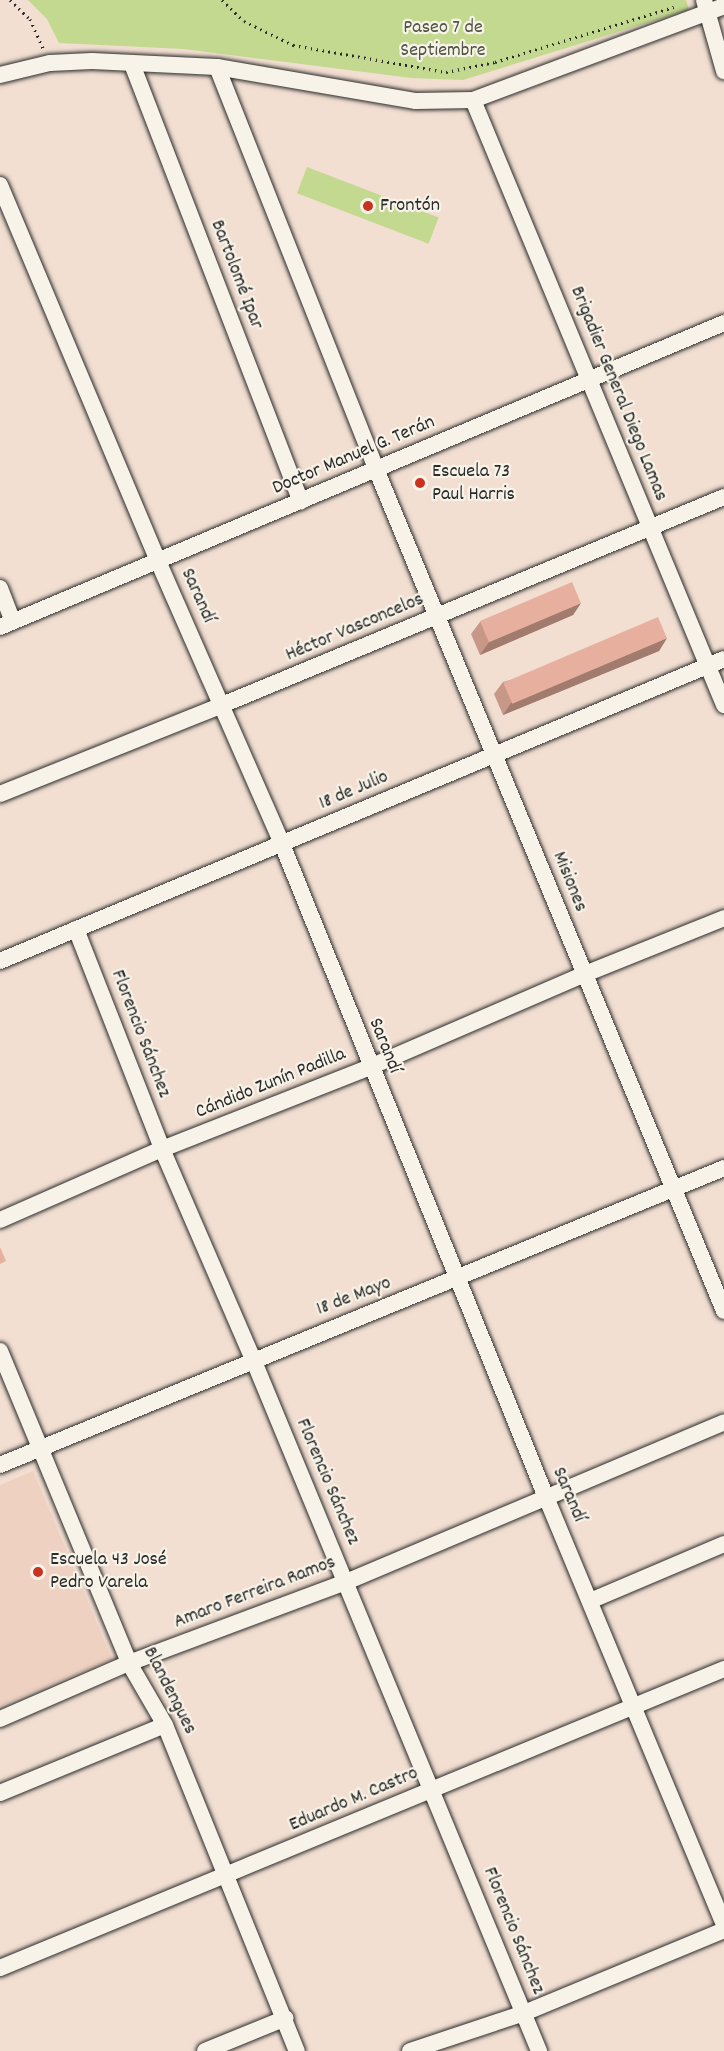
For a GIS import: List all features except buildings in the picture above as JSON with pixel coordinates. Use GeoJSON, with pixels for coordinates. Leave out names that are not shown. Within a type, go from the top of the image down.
{"type":"FeatureCollection","features":[{"type":"Feature","properties":{"kind":"street"},"geometry":{"type":"LineString","coordinates":[[0,75],[50,63],[217,67],[416,100],[473,100],[706,7],[724,6]]}},
{"type":"Feature","properties":{"kind":"street"},"geometry":{"type":"LineString","coordinates":[[706,7],[724,70]]}},
{"type":"Feature","properties":{"kind":"street","name":"Bartolomé Ipar"},"geometry":{"type":"LineString","coordinates":[[132,64],[301,501]]}},
{"type":"Feature","properties":{"kind":"street","name":"Misiones"},"geometry":{"type":"LineString","coordinates":[[217,67],[376,469],[724,1311]]}},
{"type":"Feature","properties":{"kind":"street","name":"Brigadier General Diego Lamas"},"geometry":{"type":"LineString","coordinates":[[473,100],[724,705]]}},
{"type":"Feature","properties":{"kind":"street","name":"Sarandí"},"geometry":{"type":"LineString","coordinates":[[0,185],[158,561],[282,844],[370,1067],[724,1924]]}},
{"type":"Feature","properties":{"kind":"street","name":"Doctor Manuel G. Terán"},"geometry":{"type":"LineString","coordinates":[[7,624],[724,323]]}},
{"type":"Feature","properties":{"kind":"street","name":"Héctor Vasconcelos"},"geometry":{"type":"LineString","coordinates":[[0,794],[222,705],[724,497]]}},
{"type":"Feature","properties":{"kind":"street"},"geometry":{"type":"LineString","coordinates":[[0,588],[7,624]]}},
{"type":"Feature","properties":{"kind":"street","name":"18 de Julio"},"geometry":{"type":"LineString","coordinates":[[0,961],[724,659]]}},
{"type":"Feature","properties":{"kind":"street","name":"Cándido Zunín Padilla"},"geometry":{"type":"LineString","coordinates":[[0,1220],[162,1149],[370,1067],[585,974],[724,918]]}},
{"type":"Feature","properties":{"kind":"street","name":"Florencio Sánchez"},"geometry":{"type":"LineString","coordinates":[[76,929],[162,1149],[253,1359],[539,2051]]}},
{"type":"Feature","properties":{"kind":"street","name":"18 de Mayo"},"geometry":{"type":"LineString","coordinates":[[0,1465],[253,1359],[458,1279],[724,1168]]}},
{"type":"Feature","properties":{"kind":"street","name":"Blandengues"},"geometry":{"type":"LineString","coordinates":[[0,1351],[129,1663],[165,1725],[286,2019],[297,2051]]}},
{"type":"Feature","properties":{"kind":"street","name":"Amaro Ferreira Ramos"},"geometry":{"type":"LineString","coordinates":[[0,1719],[129,1663],[346,1582],[724,1422]]}},
{"type":"Feature","properties":{"kind":"street"},"geometry":{"type":"LineString","coordinates":[[590,1601],[724,1544]]}},
{"type":"Feature","properties":{"kind":"street","name":"Eduardo M. Castro"},"geometry":{"type":"LineString","coordinates":[[0,1968],[228,1876],[724,1669]]}},
{"type":"Feature","properties":{"kind":"street"},"geometry":{"type":"LineString","coordinates":[[0,1793],[165,1725]]}},
{"type":"Feature","properties":{"kind":"street"},"geometry":{"type":"LineString","coordinates":[[410,2051],[524,2013],[724,1930]]}},
{"type":"Feature","properties":{"kind":"street"},"geometry":{"type":"LineString","coordinates":[[205,2051],[286,2019]]}},
{"type":"Feature","properties":{"kind":"path"},"geometry":{"type":"LineString","coordinates":[[10,0],[30,19],[50,63]]}},
{"type":"Feature","properties":{"kind":"path"},"geometry":{"type":"LineString","coordinates":[[222,0],[244,21],[293,45],[446,72],[495,62],[684,3]]}},
{"type":"Feature","properties":{"kind":"shaded area","name":"Escuela 43 José Pedro Varela"},"geometry":{"type":"Polygon","coordinates":[[[33,1471],[112,1659],[0,1706],[0,1485],[33,1471]]]}},
{"type":"Feature","properties":{"kind":"green space","name":"Paseo 7 de Septiembre"},"geometry":{"type":"Polygon","coordinates":[[[28,0],[686,0],[689,10],[463,80],[411,78],[184,49],[59,43],[47,19],[28,0]]]}},
{"type":"Feature","properties":{"kind":"green space","name":"Frontón"},"geometry":{"type":"Polygon","coordinates":[[[307,167],[439,218],[429,244],[297,193],[307,167]]]}},
{"type":"Feature","properties":{"kind":"place","name":"Frontón"},"geometry":{"type":"Point","coordinates":[368,206]}},
{"type":"Feature","properties":{"kind":"place","name":"Escuela 73 Paul Harris"},"geometry":{"type":"Point","coordinates":[420,483]}},
{"type":"Feature","properties":{"kind":"place","name":"Escuela 43 José Pedro Varela"},"geometry":{"type":"Point","coordinates":[38,1572]}}]}
